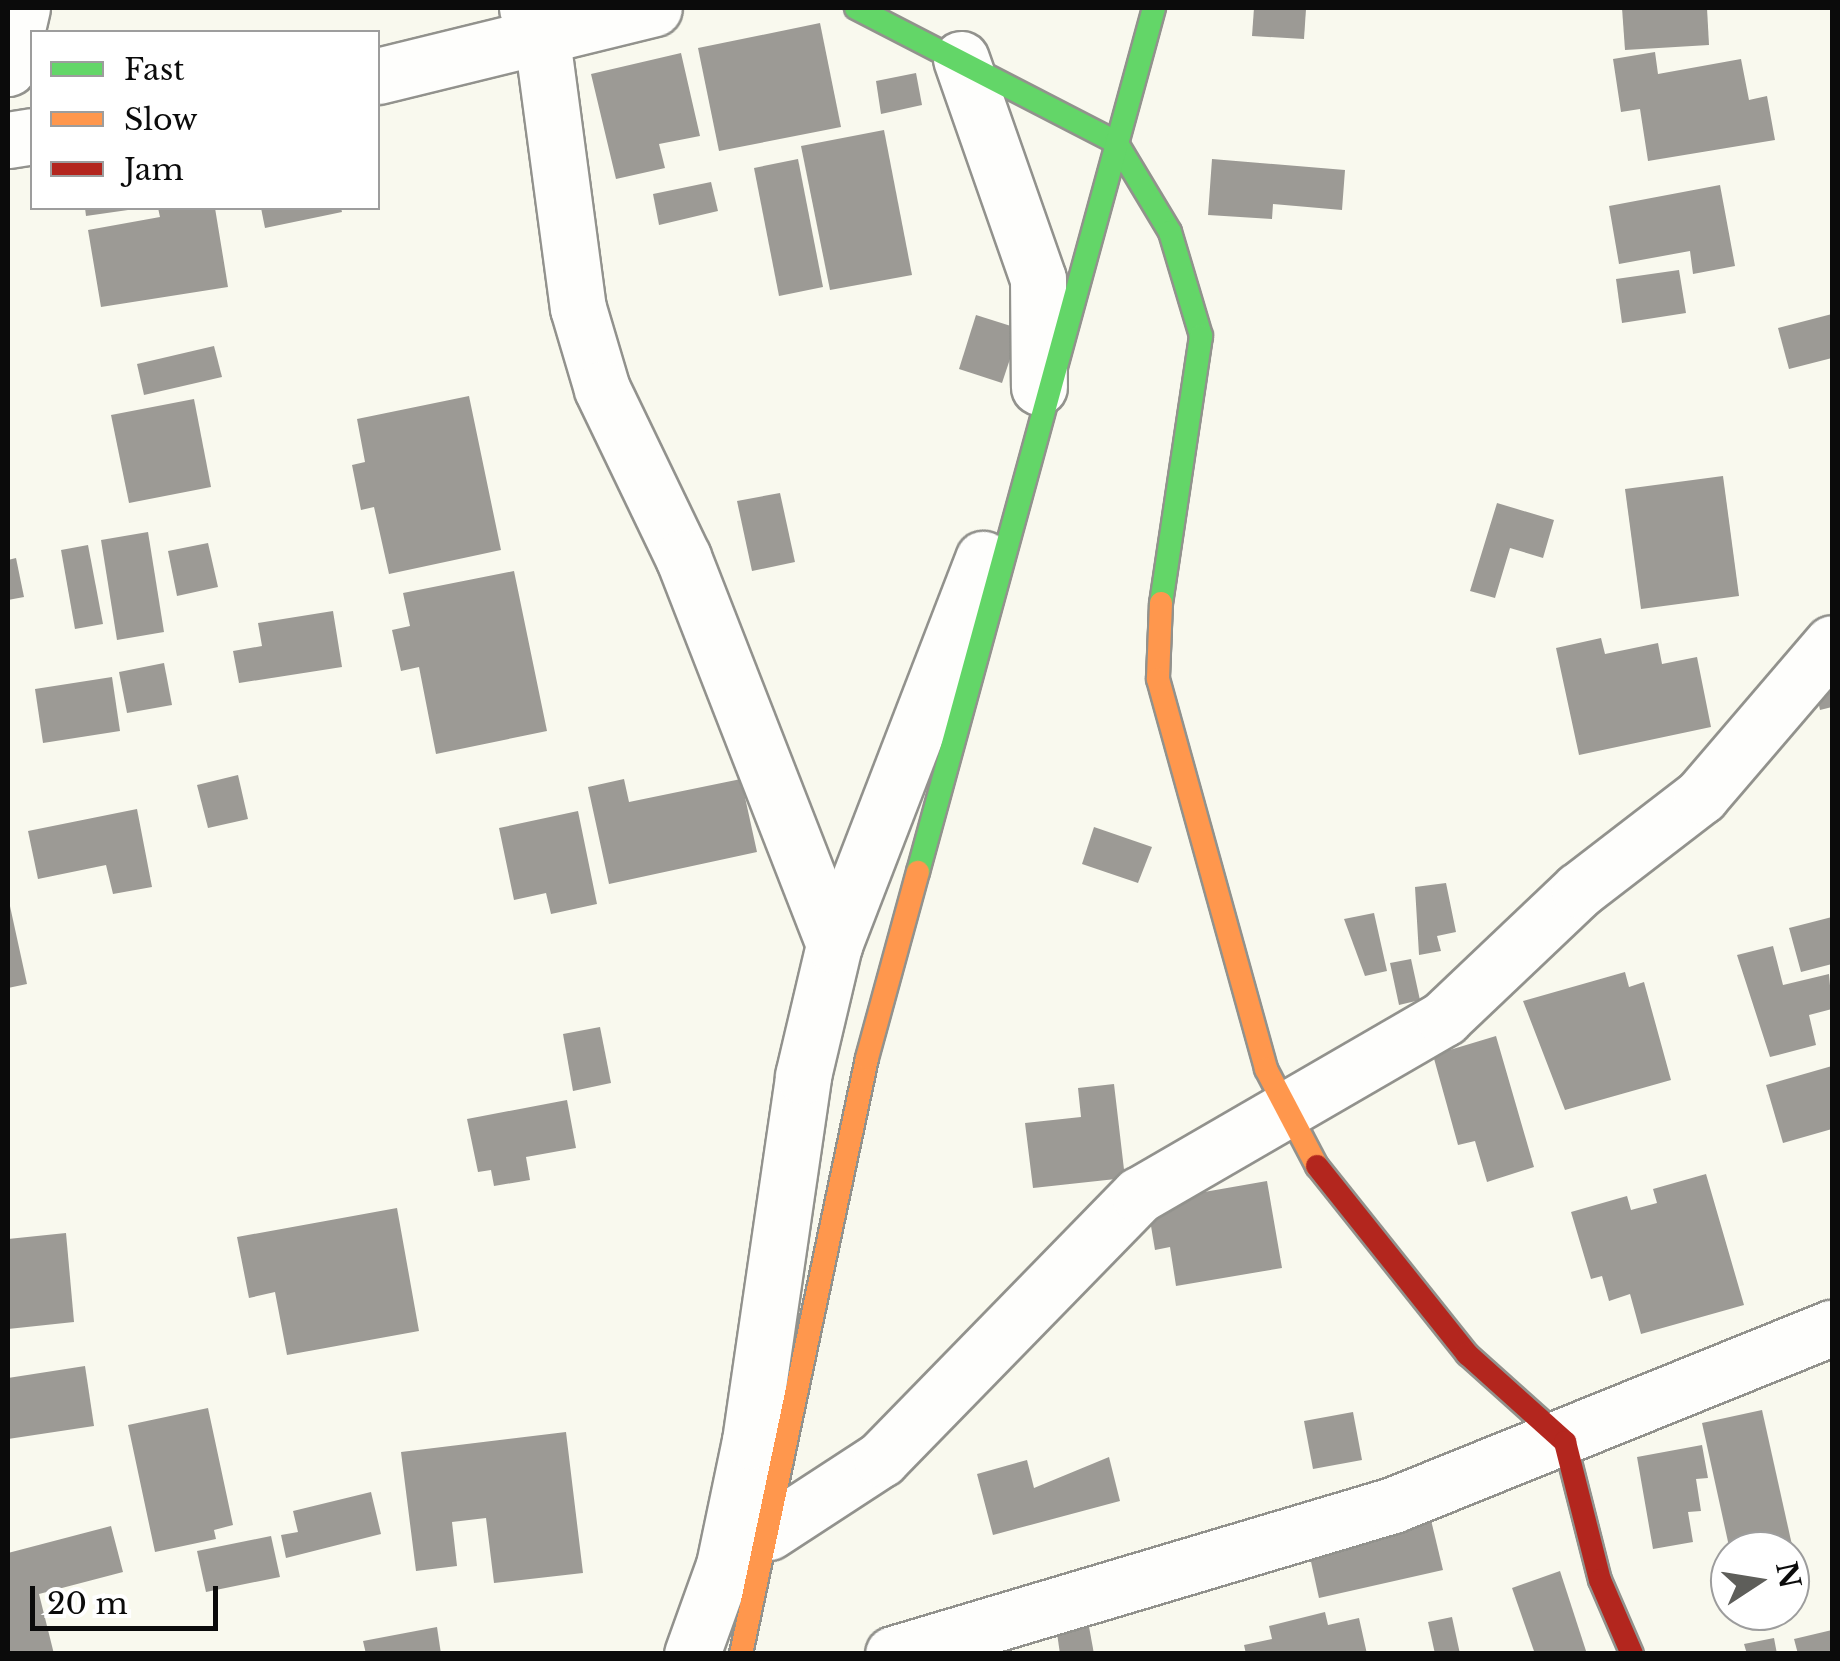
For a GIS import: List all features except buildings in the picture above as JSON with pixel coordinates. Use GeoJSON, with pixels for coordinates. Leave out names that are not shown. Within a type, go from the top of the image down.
{"type":"FeatureCollection","features":[{"type":"Feature","properties":{"kind":"street"},"geometry":{"type":"LineString","coordinates":[[8,68],[22,8]]}},
{"type":"Feature","properties":{"kind":"street"},"geometry":{"type":"LineString","coordinates":[[380,75],[534,23],[654,8]]}},
{"type":"Feature","properties":{"kind":"street"},"geometry":{"type":"LineString","coordinates":[[856,8],[1116,142],[1177,248],[1201,336],[1163,558],[1158,679],[1283,1115],[1328,1187],[1467,1354],[1565,1442],[1600,1580],[1632,1654]]}},
{"type":"Feature","properties":{"kind":"street"},"geometry":{"type":"LineString","coordinates":[[740,1654],[867,1058],[1154,8]]}},
{"type":"Feature","properties":{"kind":"street"},"geometry":{"type":"LineString","coordinates":[[534,23],[562,222],[602,389],[684,557],[834,945]]}},
{"type":"Feature","properties":{"kind":"street"},"geometry":{"type":"LineString","coordinates":[[692,1654],[724,1565],[750,1441],[803,1076],[834,945],[984,559],[1034,416],[1045,352],[1038,280],[961,59]]}},
{"type":"Feature","properties":{"kind":"street"},"geometry":{"type":"LineString","coordinates":[[769,1532],[882,1458],[1139,1196],[1444,1018],[1579,890],[1701,796],[1832,643]]}},
{"type":"Feature","properties":{"kind":"street"},"geometry":{"type":"LineString","coordinates":[[893,1654],[1393,1505],[1565,1442],[1832,1328]]}},
{"type":"Feature","properties":{"kind":"traffic: fast"},"geometry":{"type":"LineString","coordinates":[[856,8],[1116,142],[1170,232],[1201,336],[1161,603]]}},
{"type":"Feature","properties":{"kind":"traffic: fast"},"geometry":{"type":"LineString","coordinates":[[918,872],[1154,8]]}},
{"type":"Feature","properties":{"kind":"traffic: slow"},"geometry":{"type":"LineString","coordinates":[[1161,603],[1158,679],[1266,1069],[1317,1166]]}},
{"type":"Feature","properties":{"kind":"traffic: slow"},"geometry":{"type":"LineString","coordinates":[[741,1654],[867,1058],[918,872]]}},
{"type":"Feature","properties":{"kind":"traffic: jam"},"geometry":{"type":"LineString","coordinates":[[1317,1166],[1467,1354],[1565,1442],[1600,1580],[1632,1654]]}}]}
